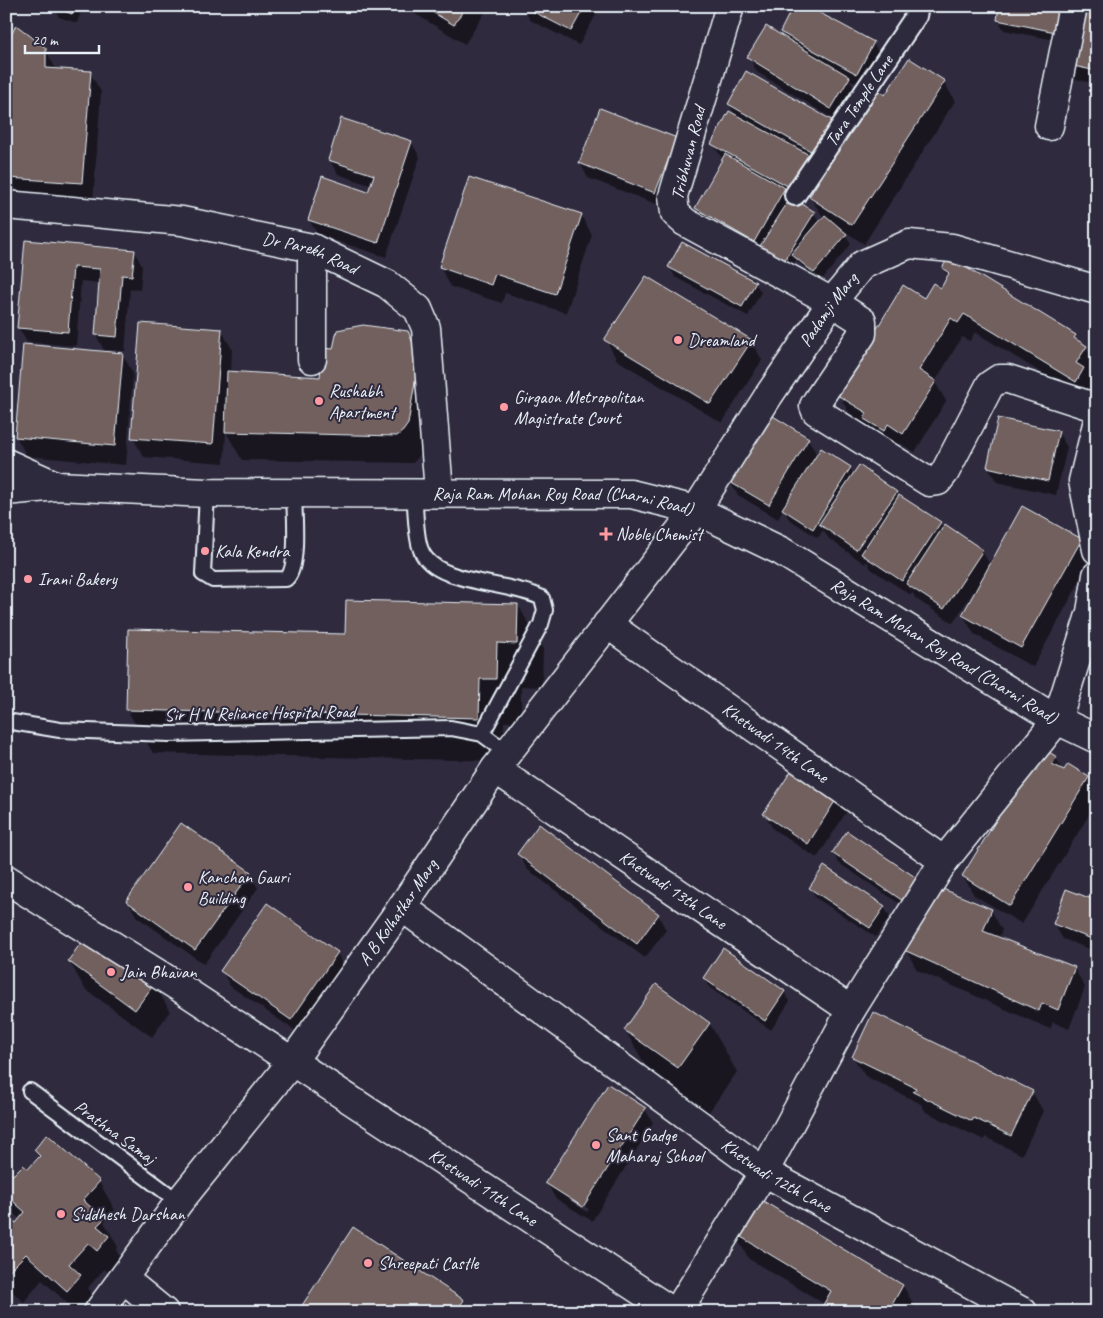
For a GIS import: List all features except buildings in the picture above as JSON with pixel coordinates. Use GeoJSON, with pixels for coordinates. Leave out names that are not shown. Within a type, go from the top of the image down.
{"type":"FeatureCollection","features":[{"type":"Feature","properties":{"kind":"street","name":"Tribhuvan Road"},"geometry":{"type":"LineString","coordinates":[[730,6],[675,189],[675,213],[685,222],[832,302]]}},
{"type":"Feature","properties":{"kind":"street","name":"Tara Temple Lane"},"geometry":{"type":"LineString","coordinates":[[795,195],[916,16],[918,6]]}},
{"type":"Feature","properties":{"kind":"street"},"geometry":{"type":"LineString","coordinates":[[1049,126],[1073,6]]}},
{"type":"Feature","properties":{"kind":"street","name":"Dr Parekh Road"},"geometry":{"type":"LineString","coordinates":[[6,205],[182,221],[312,248],[387,284],[418,309],[426,328],[426,492]]}},
{"type":"Feature","properties":{"kind":"street","name":"Padamji Marg"},"geometry":{"type":"LineString","coordinates":[[696,510],[769,395],[832,302],[862,265],[908,244],[952,248],[1097,290]]}},
{"type":"Feature","properties":{"kind":"street"},"geometry":{"type":"LineString","coordinates":[[312,248],[312,359]]}},
{"type":"Feature","properties":{"kind":"street"},"geometry":{"type":"LineString","coordinates":[[832,302],[862,321],[862,334],[814,406],[816,411],[929,482],[938,480],[945,472],[990,385],[999,379],[1008,379],[1097,408]]}},
{"type":"Feature","properties":{"kind":"street"},"geometry":{"type":"LineString","coordinates":[[1097,424],[1083,481],[1097,550]]}},
{"type":"Feature","properties":{"kind":"street","name":"Raja Ram Mohan Roy Road (Charni Road)"},"geometry":{"type":"LineString","coordinates":[[6,463],[57,486]]}},
{"type":"Feature","properties":{"kind":"street","name":"Raja Ram Mohan Roy Road (Charni Road)"},"geometry":{"type":"LineString","coordinates":[[6,491],[57,486],[207,493],[426,492],[630,494],[696,510],[781,551],[1057,720],[1097,738]]}},
{"type":"Feature","properties":{"kind":"street","name":"A B Kolhatkar Marg"},"geometry":{"type":"LineString","coordinates":[[98,1312],[179,1202],[291,1063],[402,907],[502,761],[696,510]]}},
{"type":"Feature","properties":{"kind":"street"},"geometry":{"type":"LineString","coordinates":[[677,1312],[764,1172],[851,1010],[944,861],[1057,720],[1091,612],[1097,574]]}},
{"type":"Feature","properties":{"kind":"street","name":"Khetwadi 14th Lane"},"geometry":{"type":"LineString","coordinates":[[607,624],[944,861]]}},
{"type":"Feature","properties":{"kind":"street","name":"Khetwadi 13th Lane"},"geometry":{"type":"LineString","coordinates":[[502,761],[851,1010]]}},
{"type":"Feature","properties":{"kind":"street","name":"Khetwadi 11th Lane"},"geometry":{"type":"LineString","coordinates":[[6,879],[179,987],[291,1063],[673,1312]]}},
{"type":"Feature","properties":{"kind":"street","name":"Khetwadi 12th Lane"},"geometry":{"type":"LineString","coordinates":[[402,907],[764,1172],[1023,1312]]}},
{"type":"Feature","properties":{"kind":"street"},"geometry":{"type":"LineString","coordinates":[[124,1279],[164,1312]]}},
{"type":"Feature","properties":{"kind":"lane"},"geometry":{"type":"LineString","coordinates":[[207,493],[203,574],[213,580],[286,579],[290,576],[294,562],[294,492]]}},
{"type":"Feature","properties":{"kind":"lane"},"geometry":{"type":"LineString","coordinates":[[426,492],[420,549],[429,565],[455,576],[526,590],[542,598],[545,610],[541,624],[482,734]]}},
{"type":"Feature","properties":{"kind":"lane","name":"Sir H N Reliance Hospital Road"},"geometry":{"type":"LineString","coordinates":[[6,721],[60,730],[169,734],[451,728],[482,734],[502,761]]}},
{"type":"Feature","properties":{"kind":"lane","name":"Prathna Samaj"},"geometry":{"type":"LineString","coordinates":[[30,1091],[179,1202]]}},
{"type":"Feature","properties":{"kind":"place","name":"Dreamland"},"geometry":{"type":"Point","coordinates":[678,340]}},
{"type":"Feature","properties":{"kind":"place","name":"Rushabh Apartment"},"geometry":{"type":"Point","coordinates":[319,401]}},
{"type":"Feature","properties":{"kind":"place","name":"Girgaon Metropolitan Magistrate Court"},"geometry":{"type":"Point","coordinates":[504,407]}},
{"type":"Feature","properties":{"kind":"place","name":"Noble Chemist"},"geometry":{"type":"Point","coordinates":[606,534]}},
{"type":"Feature","properties":{"kind":"place","name":"Kala Kendra"},"geometry":{"type":"Point","coordinates":[205,551]}},
{"type":"Feature","properties":{"kind":"place","name":"Irani Bakery"},"geometry":{"type":"Point","coordinates":[28,579]}},
{"type":"Feature","properties":{"kind":"place","name":"Kanchan Gauri Building"},"geometry":{"type":"Point","coordinates":[188,887]}},
{"type":"Feature","properties":{"kind":"place","name":"Jain Bhavan"},"geometry":{"type":"Point","coordinates":[111,972]}},
{"type":"Feature","properties":{"kind":"place","name":"Sant Gadge Maharaj School"},"geometry":{"type":"Point","coordinates":[596,1145]}},
{"type":"Feature","properties":{"kind":"place","name":"Siddhesh Darshan"},"geometry":{"type":"Point","coordinates":[61,1214]}},
{"type":"Feature","properties":{"kind":"place","name":"Shreepati Castle"},"geometry":{"type":"Point","coordinates":[368,1263]}}]}
